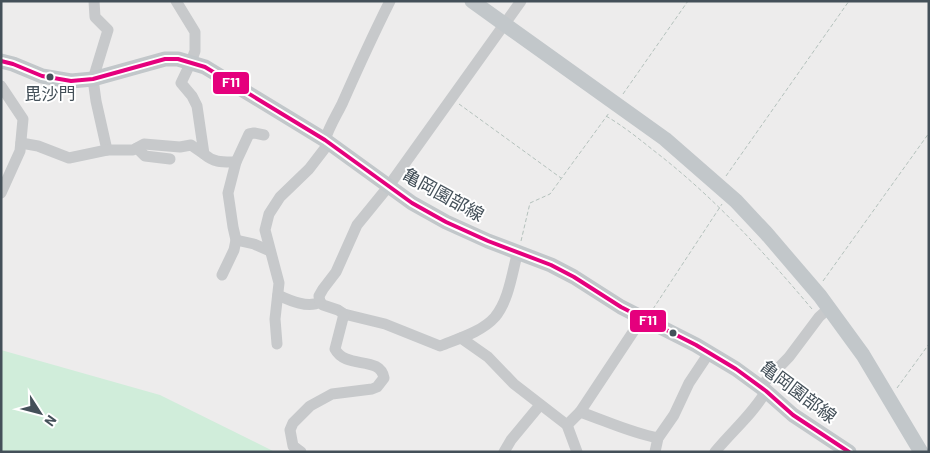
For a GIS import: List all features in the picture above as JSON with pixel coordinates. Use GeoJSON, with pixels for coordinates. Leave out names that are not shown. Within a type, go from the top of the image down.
{"type":"FeatureCollection","features":[{"type":"Feature","properties":{"kind":"main road"},"geometry":{"type":"LineString","coordinates":[[472,1],[665,139],[722,196],[766,233],[816,292],[824,313],[863,355],[921,452]]}},
{"type":"Feature","properties":{"kind":"main road","name":"亀岡園部線"},"geometry":{"type":"LineString","coordinates":[[1,61],[42,76],[71,81],[93,79],[165,59],[191,62],[219,75],[327,141],[388,187],[446,222],[488,241],[551,265],[574,277],[621,307],[736,369],[793,415],[849,452]]}},
{"type":"Feature","properties":{"kind":"street"},"geometry":{"type":"LineString","coordinates":[[94,1],[95,17],[108,30],[93,79],[96,101],[108,150]]}},
{"type":"Feature","properties":{"kind":"street"},"geometry":{"type":"LineString","coordinates":[[176,1],[195,32],[195,51],[181,83],[192,96],[197,106],[204,154]]}},
{"type":"Feature","properties":{"kind":"street"},"geometry":{"type":"LineString","coordinates":[[277,344],[275,319],[279,283],[265,230],[269,214],[280,197],[309,169],[327,141],[331,122],[341,106],[390,1]]}},
{"type":"Feature","properties":{"kind":"street"},"geometry":{"type":"LineString","coordinates":[[518,252],[507,294],[494,319],[461,338],[440,346],[385,324],[344,314],[320,302],[319,296],[322,289],[336,272],[357,225],[388,187],[521,1]]}},
{"type":"Feature","properties":{"kind":"street"},"geometry":{"type":"LineString","coordinates":[[1,86],[23,120],[20,151],[1,193]]}},
{"type":"Feature","properties":{"kind":"street"},"geometry":{"type":"LineString","coordinates":[[222,274],[234,250],[236,240],[232,227],[228,193],[236,162],[249,134],[264,135]]}},
{"type":"Feature","properties":{"kind":"street"},"geometry":{"type":"LineString","coordinates":[[21,143],[38,146],[69,158],[108,150],[133,150],[144,144],[180,147],[191,145],[209,159],[217,162],[236,162]]}},
{"type":"Feature","properties":{"kind":"street"},"geometry":{"type":"LineString","coordinates":[[137,148],[145,156],[170,159]]}},
{"type":"Feature","properties":{"kind":"street"},"geometry":{"type":"LineString","coordinates":[[236,240],[254,244],[270,251]]}},
{"type":"Feature","properties":{"kind":"street"},"geometry":{"type":"LineString","coordinates":[[278,295],[296,303],[316,305],[320,302]]}},
{"type":"Feature","properties":{"kind":"street"},"geometry":{"type":"LineString","coordinates":[[715,452],[758,406],[763,389],[824,313]]}},
{"type":"Feature","properties":{"kind":"street"},"geometry":{"type":"LineString","coordinates":[[301,452],[293,446],[290,439],[290,430],[310,406],[332,394],[372,390],[384,378],[383,373],[376,365],[345,360],[337,354],[334,349],[344,314]]}},
{"type":"Feature","properties":{"kind":"street"},"geometry":{"type":"LineString","coordinates":[[567,425],[580,412],[644,318]]}},
{"type":"Feature","properties":{"kind":"street"},"geometry":{"type":"LineString","coordinates":[[461,338],[488,357],[514,384],[567,425],[576,451]]}},
{"type":"Feature","properties":{"kind":"street"},"geometry":{"type":"LineString","coordinates":[[655,452],[658,438],[674,414],[689,383],[709,353]]}},
{"type":"Feature","properties":{"kind":"street"},"geometry":{"type":"LineString","coordinates":[[504,452],[511,440],[540,405]]}},
{"type":"Feature","properties":{"kind":"street"},"geometry":{"type":"LineString","coordinates":[[580,412],[615,424],[638,435],[658,438]]}},
{"type":"Feature","properties":{"kind":"path"},"geometry":{"type":"LineString","coordinates":[[518,252],[530,203],[550,194],[688,1]]}},
{"type":"Feature","properties":{"kind":"path"},"geometry":{"type":"LineString","coordinates":[[644,318],[849,1]]}},
{"type":"Feature","properties":{"kind":"path"},"geometry":{"type":"LineString","coordinates":[[452,99],[562,178]]}},
{"type":"Feature","properties":{"kind":"path"},"geometry":{"type":"LineString","coordinates":[[606,116],[620,124],[680,170],[722,196],[766,254],[824,313]]}},
{"type":"Feature","properties":{"kind":"path"},"geometry":{"type":"LineString","coordinates":[[816,292],[929,133]]}},
{"type":"Feature","properties":{"kind":"path"},"geometry":{"type":"LineString","coordinates":[[890,399],[929,344]]}},
{"type":"Feature","properties":{"kind":"green space"},"geometry":{"type":"Polygon","coordinates":[[[1,350],[160,395],[275,452],[1,452],[1,350]]]}},
{"type":"Feature","properties":{"kind":"transit line","name":"F11"},"geometry":{"type":"LineString","coordinates":[[1,61],[42,76],[71,81],[93,79],[165,59],[178,59],[205,67],[325,140],[412,203],[446,222],[488,241],[551,265],[574,277],[621,307],[696,345],[736,369],[766,391],[793,415],[849,452]]}},
{"type":"Feature","properties":{"kind":"place","name":"毘沙門"},"geometry":{"type":"Point","coordinates":[50,77]}}]}
